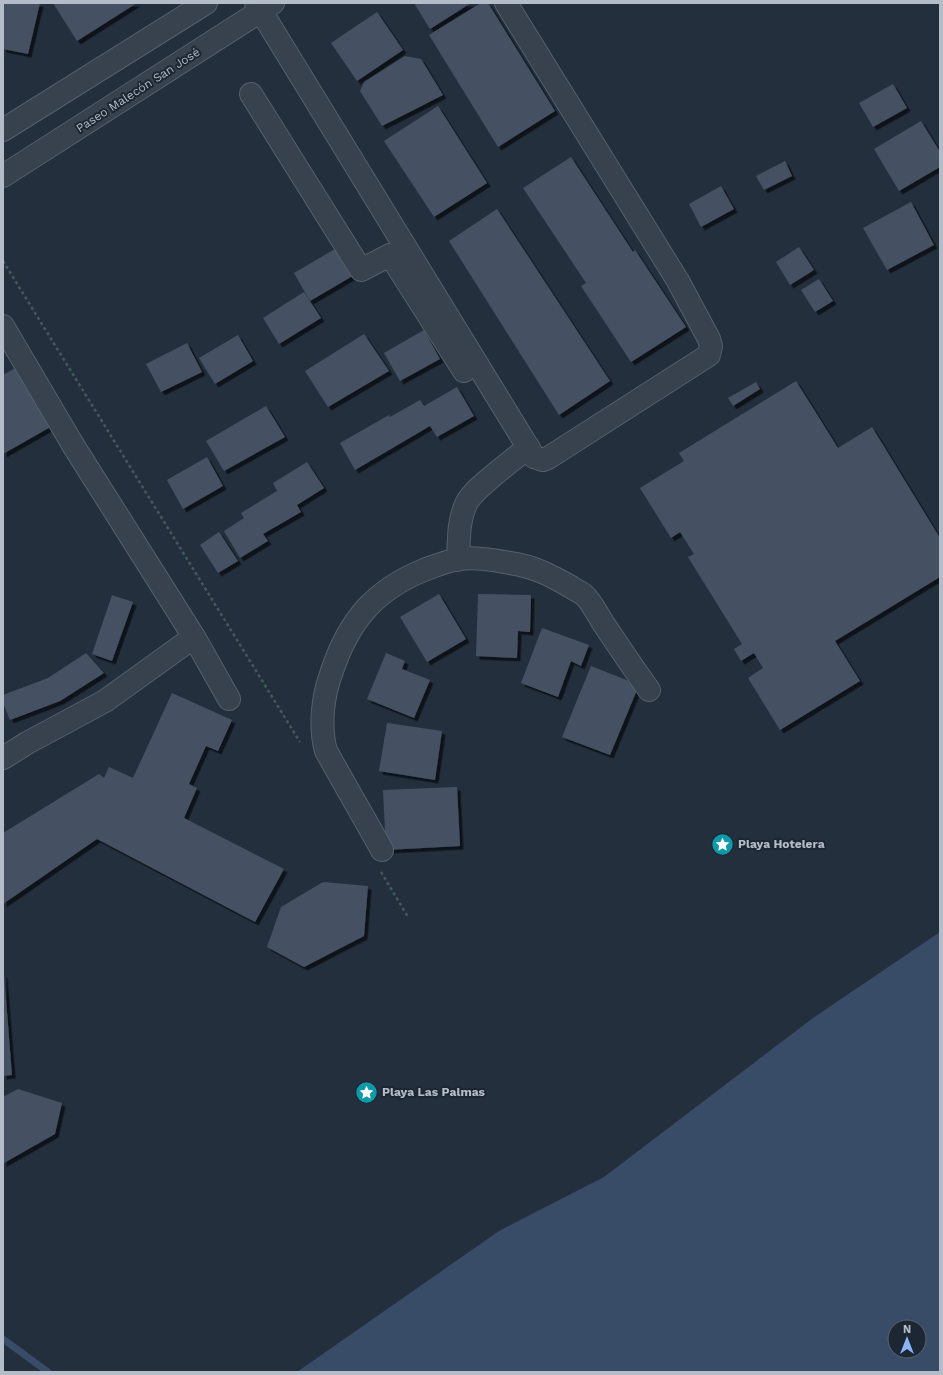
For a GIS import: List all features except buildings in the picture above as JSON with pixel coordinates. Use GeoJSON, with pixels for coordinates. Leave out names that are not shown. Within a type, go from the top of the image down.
{"type":"FeatureCollection","features":[{"type":"Feature","properties":{"kind":"street"},"geometry":{"type":"LineString","coordinates":[[3,130],[206,3]]}},
{"type":"Feature","properties":{"kind":"street"},"geometry":{"type":"LineString","coordinates":[[251,94],[361,270],[390,255],[523,452],[543,460],[709,355],[711,346],[709,339],[678,281],[506,3]]}},
{"type":"Feature","properties":{"kind":"street"},"geometry":{"type":"LineString","coordinates":[[264,6],[523,452]]}},
{"type":"Feature","properties":{"kind":"street","name":"Paseo Malecón San José"},"geometry":{"type":"LineString","coordinates":[[3,176],[264,6]]}},
{"type":"Feature","properties":{"kind":"street"},"geometry":{"type":"LineString","coordinates":[[4,330],[73,445],[194,637],[229,699]]}},
{"type":"Feature","properties":{"kind":"street"},"geometry":{"type":"LineString","coordinates":[[458,560],[460,529],[467,503],[474,493],[523,452]]}},
{"type":"Feature","properties":{"kind":"street"},"geometry":{"type":"LineString","coordinates":[[380,859],[326,751],[323,741],[323,724],[327,684],[338,653],[350,628],[364,610],[386,590],[408,576],[433,566],[458,560],[479,558],[523,565],[558,579],[584,596],[649,690]]}},
{"type":"Feature","properties":{"kind":"street"},"geometry":{"type":"LineString","coordinates":[[3,758],[27,743],[105,702],[194,637]]}},
{"type":"Feature","properties":{"kind":"path"},"geometry":{"type":"LineString","coordinates":[[3,261],[304,748]]}},
{"type":"Feature","properties":{"kind":"path"},"geometry":{"type":"LineString","coordinates":[[380,859],[408,916]]}},
{"type":"Feature","properties":{"kind":"water"},"geometry":{"type":"Polygon","coordinates":[[[940,932],[940,1372],[297,1372],[499,1231],[604,1177],[813,1018],[940,932]]]}},
{"type":"Feature","properties":{"kind":"waterway"},"geometry":{"type":"LineString","coordinates":[[3,1339],[48,1372]]}},
{"type":"Feature","properties":{"kind":"place","name":"Playa Hotelera"},"geometry":{"type":"Point","coordinates":[723,844]}},
{"type":"Feature","properties":{"kind":"place","name":"Playa Las Palmas"},"geometry":{"type":"Point","coordinates":[367,1092]}}]}
